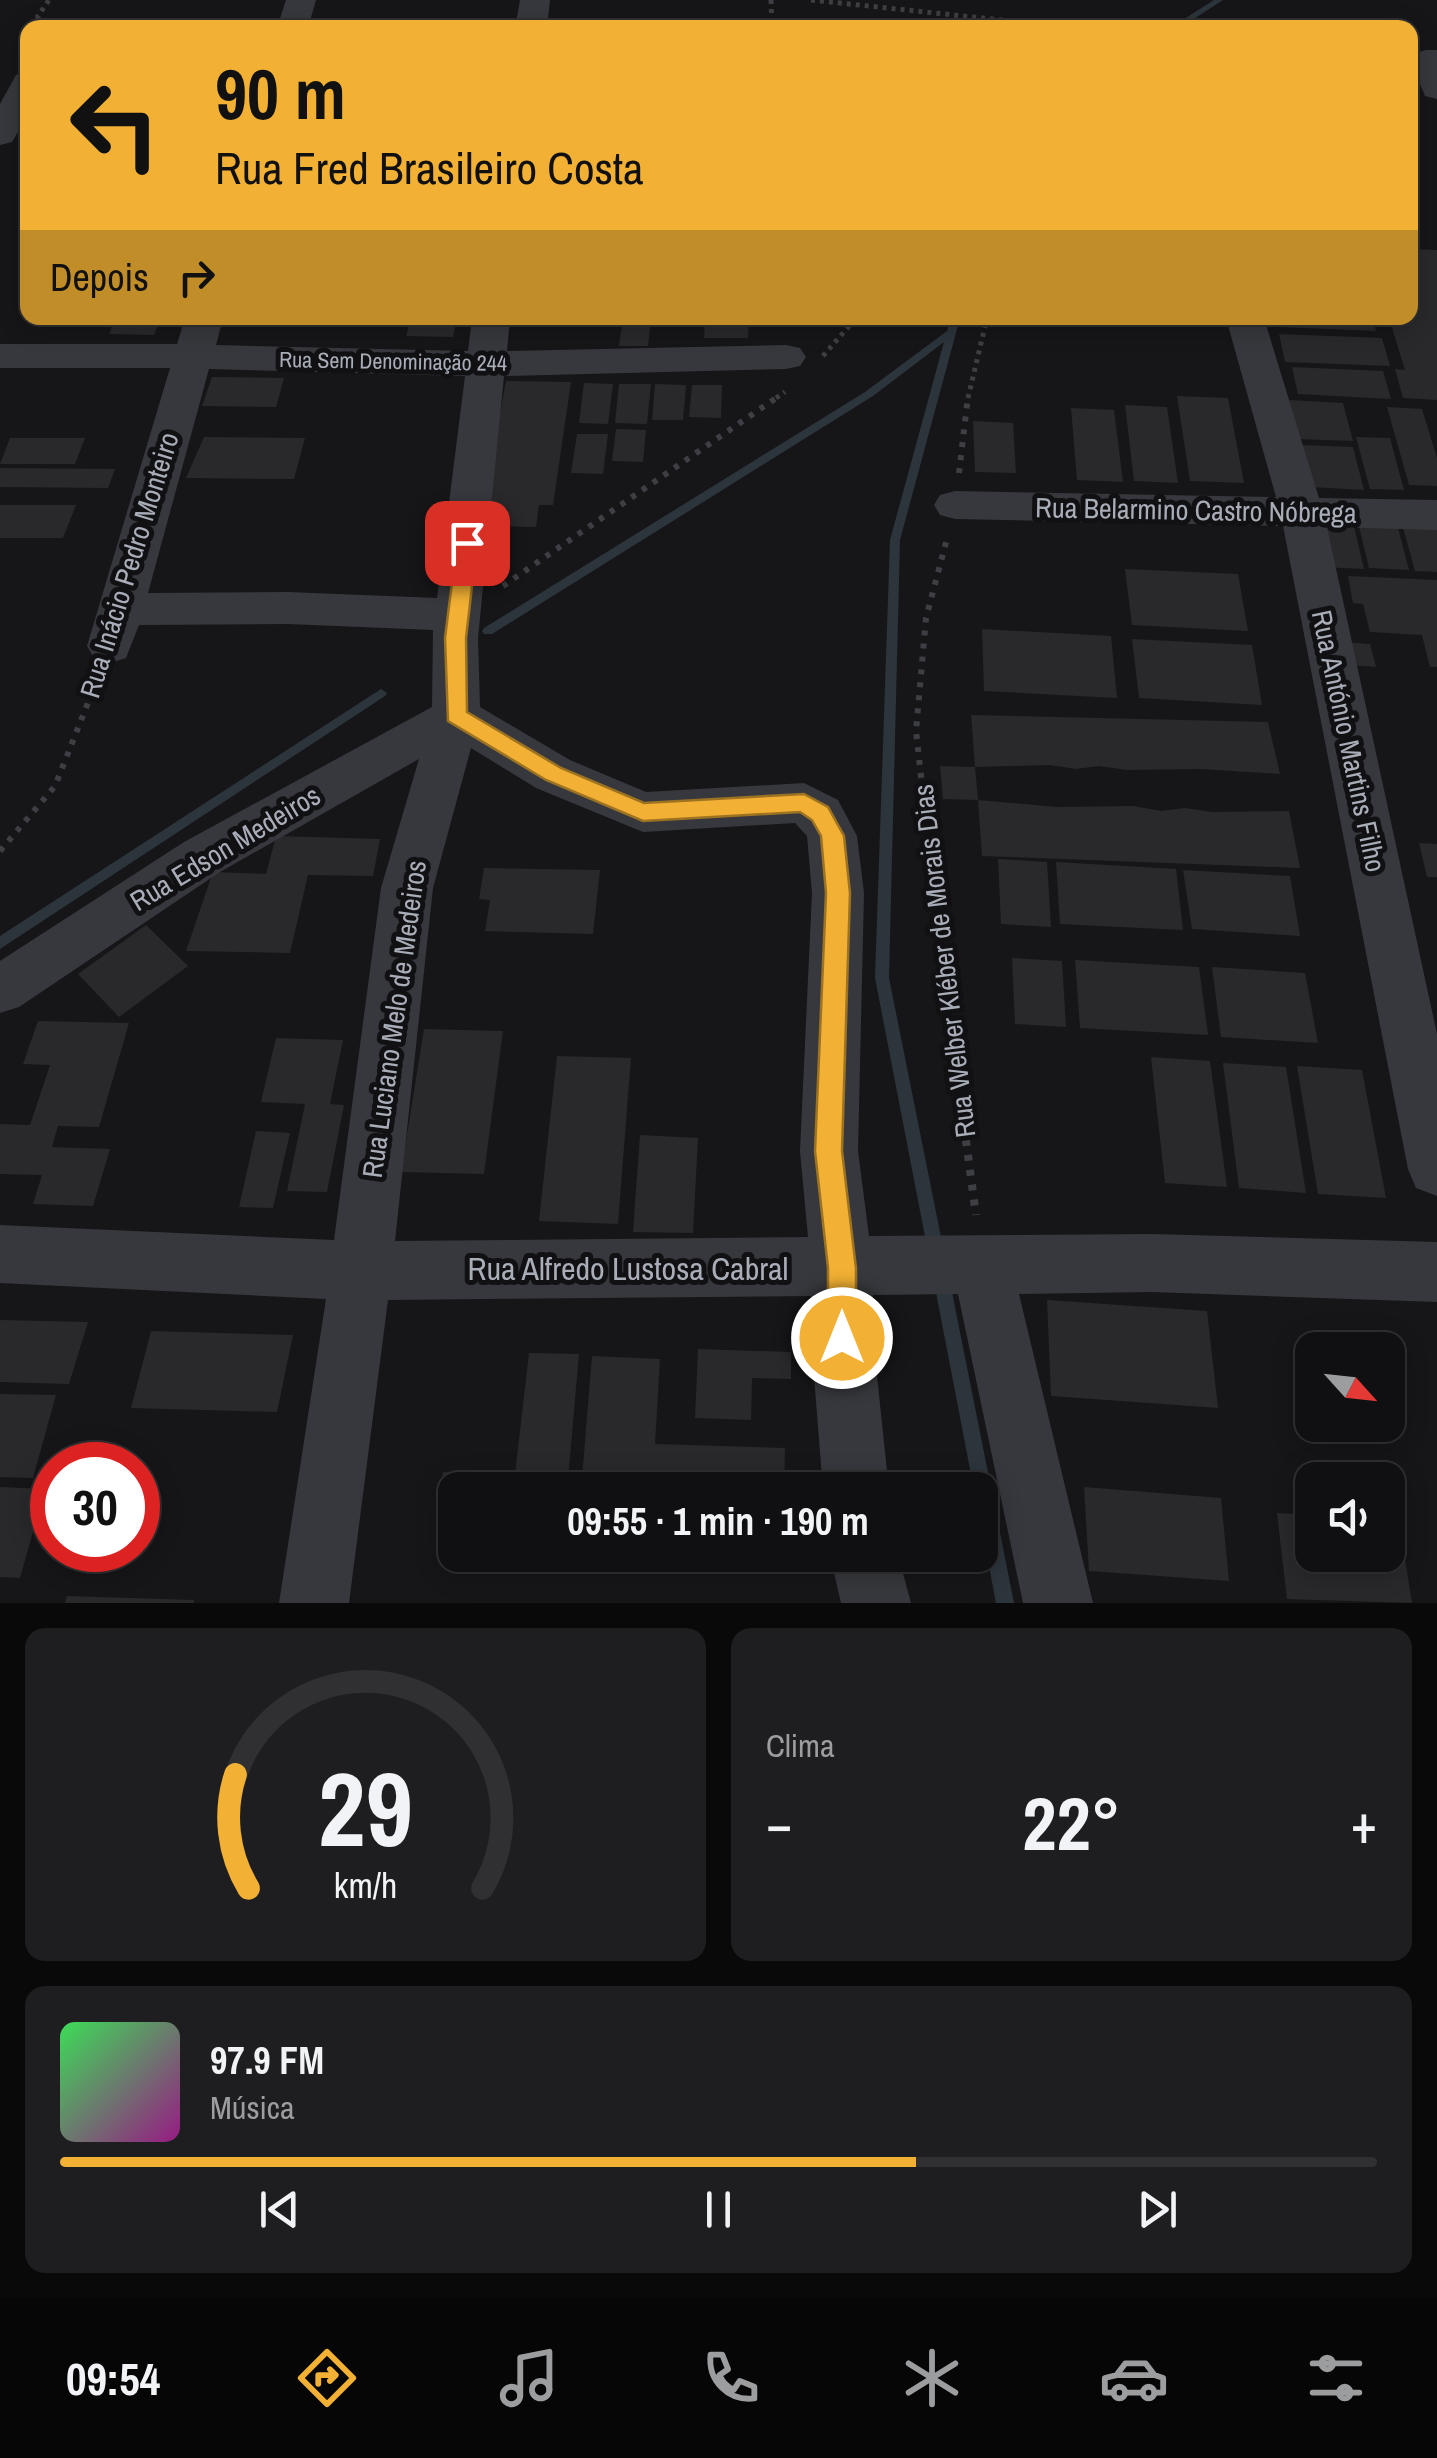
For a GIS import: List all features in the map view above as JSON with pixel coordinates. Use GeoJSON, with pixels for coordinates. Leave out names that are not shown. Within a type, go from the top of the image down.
{"type":"FeatureCollection","features":[{"type":"Feature","properties":{"kind":"street"},"geometry":{"type":"LineString","coordinates":[[0,136],[20,97]]}},
{"type":"Feature","properties":{"kind":"street","name":"Rua António Martins Filho"},"geometry":{"type":"LineString","coordinates":[[1247,325],[1302,513],[1437,1169]]}},
{"type":"Feature","properties":{"kind":"street","name":"Rua Sem Denominação 244"},"geometry":{"type":"LineString","coordinates":[[0,356],[198,337],[488,341],[796,371]]}},
{"type":"Feature","properties":{"kind":"street","name":"Rua Inácio Pedro Monteiro"},"geometry":{"type":"LineString","coordinates":[[115,628],[198,337]]}},
{"type":"Feature","properties":{"kind":"street","name":"Rua Luciano Melo de Medeiros"},"geometry":{"type":"LineString","coordinates":[[314,1603],[407,888],[456,716],[456,638],[488,341]]}},
{"type":"Feature","properties":{"kind":"street","name":"Rua Belarmino Castro Nóbrega"},"geometry":{"type":"LineString","coordinates":[[955,506],[1437,515]]}},
{"type":"Feature","properties":{"kind":"street"},"geometry":{"type":"LineString","coordinates":[[115,628],[288,608],[460,615]]}},
{"type":"Feature","properties":{"kind":"street"},"geometry":{"type":"LineString","coordinates":[[456,716],[554,774],[643,812],[804,803],[820,814],[832,836],[838,893],[828,1151],[863,1266],[842,1338],[854,1472]]}},
{"type":"Feature","properties":{"kind":"street","name":"Rua Edson Medeiros"},"geometry":{"type":"LineString","coordinates":[[0,990],[202,856],[456,716]]}},
{"type":"Feature","properties":{"kind":"street","name":"Rua Alfredo Lustosa Cabral"},"geometry":{"type":"LineString","coordinates":[[0,1254],[360,1271],[1152,1262],[1437,1272]]}},
{"type":"Feature","properties":{"kind":"street"},"geometry":{"type":"LineString","coordinates":[[969,1265],[1058,1603]]}},
{"type":"Feature","properties":{"kind":"street"},"geometry":{"type":"LineString","coordinates":[[868,1572],[876,1603]]}},
{"type":"Feature","properties":{"kind":"path"},"geometry":{"type":"LineString","coordinates":[[810,0],[1001,20]]}},
{"type":"Feature","properties":{"kind":"path"},"geometry":{"type":"LineString","coordinates":[[460,615],[796,371],[848,325]]}},
{"type":"Feature","properties":{"kind":"path","name":"Rua Welber Kléber de Morais Dias"},"geometry":{"type":"LineString","coordinates":[[969,1265],[916,731],[926,618],[955,506],[966,405],[985,325]]}},
{"type":"Feature","properties":{"kind":"path","name":"Rua Inácio Pedro Monteiro"},"geometry":{"type":"LineString","coordinates":[[0,851],[55,786],[115,628]]}},
{"type":"Feature","properties":{"kind":"building"},"geometry":{"type":"Polygon","coordinates":[[[1418,249],[1437,250],[1437,400],[1403,398],[1395,369],[1405,370],[1391,325],[1418,325],[1418,249]]]}},
{"type":"Feature","properties":{"kind":"building"},"geometry":{"type":"Polygon","coordinates":[[[113,325],[158,325],[154,335],[109,334],[113,325]]]}},
{"type":"Feature","properties":{"kind":"building"},"geometry":{"type":"Polygon","coordinates":[[[409,325],[456,325],[453,337],[406,336],[409,325]]]}},
{"type":"Feature","properties":{"kind":"building"},"geometry":{"type":"Polygon","coordinates":[[[622,325],[650,325],[648,346],[619,346],[622,325]]]}},
{"type":"Feature","properties":{"kind":"building"},"geometry":{"type":"Polygon","coordinates":[[[705,325],[749,325],[748,338],[704,338],[705,325]]]}},
{"type":"Feature","properties":{"kind":"building"},"geometry":{"type":"Polygon","coordinates":[[[1374,325],[1376,331],[1277,327],[1374,325]]]}},
{"type":"Feature","properties":{"kind":"building"},"geometry":{"type":"Polygon","coordinates":[[[1279,334],[1382,338],[1390,366],[1285,362],[1279,334]]]}},
{"type":"Feature","properties":{"kind":"building"},"geometry":{"type":"Polygon","coordinates":[[[1292,367],[1383,371],[1391,399],[1298,394],[1292,367]]]}},
{"type":"Feature","properties":{"kind":"building"},"geometry":{"type":"Polygon","coordinates":[[[212,377],[284,378],[276,407],[202,406],[212,377]]]}},
{"type":"Feature","properties":{"kind":"building"},"geometry":{"type":"Polygon","coordinates":[[[506,381],[571,382],[553,505],[539,505],[536,527],[479,526],[506,381]]]}},
{"type":"Feature","properties":{"kind":"building"},"geometry":{"type":"Polygon","coordinates":[[[584,383],[613,384],[608,424],[579,423],[584,383]]]}},
{"type":"Feature","properties":{"kind":"building"},"geometry":{"type":"Polygon","coordinates":[[[619,384],[651,384],[647,424],[615,423],[619,384]]]}},
{"type":"Feature","properties":{"kind":"building"},"geometry":{"type":"Polygon","coordinates":[[[655,384],[686,385],[683,420],[652,420],[655,384]]]}},
{"type":"Feature","properties":{"kind":"building"},"geometry":{"type":"Polygon","coordinates":[[[692,385],[722,385],[721,418],[689,417],[692,385]]]}},
{"type":"Feature","properties":{"kind":"building"},"geometry":{"type":"Polygon","coordinates":[[[1177,396],[1228,398],[1244,483],[1190,481],[1177,396]]]}},
{"type":"Feature","properties":{"kind":"building"},"geometry":{"type":"Polygon","coordinates":[[[1289,400],[1343,403],[1353,441],[1298,439],[1289,400]]]}},
{"type":"Feature","properties":{"kind":"building"},"geometry":{"type":"Polygon","coordinates":[[[1125,405],[1167,407],[1178,483],[1134,481],[1125,405]]]}},
{"type":"Feature","properties":{"kind":"building"},"geometry":{"type":"Polygon","coordinates":[[[1387,407],[1422,409],[1437,458],[1437,486],[1409,485],[1387,407]]]}},
{"type":"Feature","properties":{"kind":"building"},"geometry":{"type":"Polygon","coordinates":[[[1071,408],[1114,410],[1123,482],[1077,480],[1071,408]]]}},
{"type":"Feature","properties":{"kind":"building"},"geometry":{"type":"Polygon","coordinates":[[[973,421],[1013,423],[1016,473],[975,472],[973,421]]]}},
{"type":"Feature","properties":{"kind":"building"},"geometry":{"type":"Polygon","coordinates":[[[616,429],[646,430],[643,462],[612,461],[616,429]]]}},
{"type":"Feature","properties":{"kind":"building"},"geometry":{"type":"Polygon","coordinates":[[[577,434],[608,434],[603,474],[571,473],[577,434]]]}},
{"type":"Feature","properties":{"kind":"building"},"geometry":{"type":"Polygon","coordinates":[[[204,437],[305,438],[294,479],[186,478],[204,437]]]}},
{"type":"Feature","properties":{"kind":"building"},"geometry":{"type":"Polygon","coordinates":[[[1356,437],[1390,438],[1404,490],[1370,489],[1356,437]]]}},
{"type":"Feature","properties":{"kind":"building"},"geometry":{"type":"Polygon","coordinates":[[[10,438],[85,438],[75,464],[0,464],[10,438]]]}},
{"type":"Feature","properties":{"kind":"building"},"geometry":{"type":"Polygon","coordinates":[[[1301,445],[1353,447],[1364,490],[1311,487],[1301,445]]]}},
{"type":"Feature","properties":{"kind":"building"},"geometry":{"type":"Polygon","coordinates":[[[0,468],[115,469],[108,488],[0,487],[0,468]]]}},
{"type":"Feature","properties":{"kind":"building"},"geometry":{"type":"Polygon","coordinates":[[[0,505],[76,505],[63,538],[0,538],[0,505]]]}},
{"type":"Feature","properties":{"kind":"building"},"geometry":{"type":"Polygon","coordinates":[[[1312,521],[1353,522],[1364,569],[1322,567],[1312,521]]]}},
{"type":"Feature","properties":{"kind":"building"},"geometry":{"type":"Polygon","coordinates":[[[1358,522],[1397,524],[1409,570],[1369,568],[1358,522]]]}},
{"type":"Feature","properties":{"kind":"building"},"geometry":{"type":"Polygon","coordinates":[[[1402,524],[1437,525],[1437,572],[1415,571],[1402,524]]]}},
{"type":"Feature","properties":{"kind":"building"},"geometry":{"type":"Polygon","coordinates":[[[1125,569],[1238,574],[1248,631],[1132,625],[1125,569]]]}},
{"type":"Feature","properties":{"kind":"building"},"geometry":{"type":"Polygon","coordinates":[[[1348,576],[1437,580],[1437,667],[1430,667],[1422,635],[1370,632],[1363,604],[1353,603],[1348,576]]]}},
{"type":"Feature","properties":{"kind":"building"},"geometry":{"type":"Polygon","coordinates":[[[982,629],[1111,636],[1117,698],[984,691],[982,629]]]}},
{"type":"Feature","properties":{"kind":"building"},"geometry":{"type":"Polygon","coordinates":[[[1132,639],[1252,645],[1262,705],[1139,698],[1132,639]]]}},
{"type":"Feature","properties":{"kind":"building"},"geometry":{"type":"Polygon","coordinates":[[[1343,642],[1370,644],[1376,667],[1349,665],[1343,642]]]}},
{"type":"Feature","properties":{"kind":"building"},"geometry":{"type":"Polygon","coordinates":[[[971,715],[1268,722],[1280,774],[1099,766],[975,767],[971,715]]]}},
{"type":"Feature","properties":{"kind":"building"},"geometry":{"type":"Polygon","coordinates":[[[940,766],[975,767],[978,800],[943,799],[940,766]]]}},
{"type":"Feature","properties":{"kind":"building"},"geometry":{"type":"Polygon","coordinates":[[[978,800],[1057,807],[1133,806],[1162,811],[1289,811],[1300,868],[982,856],[978,800]]]}},
{"type":"Feature","properties":{"kind":"building"},"geometry":{"type":"Polygon","coordinates":[[[276,836],[380,839],[373,876],[308,875],[290,953],[186,951],[213,872],[266,874],[276,836]]]}},
{"type":"Feature","properties":{"kind":"building"},"geometry":{"type":"Polygon","coordinates":[[[1419,843],[1437,844],[1437,877],[1427,877],[1419,843]]]}},
{"type":"Feature","properties":{"kind":"building"},"geometry":{"type":"Polygon","coordinates":[[[998,859],[1047,862],[1051,927],[1001,924],[998,859]]]}},
{"type":"Feature","properties":{"kind":"building"},"geometry":{"type":"Polygon","coordinates":[[[1056,862],[1176,869],[1183,930],[1060,924],[1056,862]]]}},
{"type":"Feature","properties":{"kind":"building"},"geometry":{"type":"Polygon","coordinates":[[[484,868],[600,870],[593,934],[485,931],[490,900],[479,899],[484,868]]]}},
{"type":"Feature","properties":{"kind":"building"},"geometry":{"type":"Polygon","coordinates":[[[1183,870],[1290,876],[1300,936],[1192,929],[1183,870]]]}},
{"type":"Feature","properties":{"kind":"building"},"geometry":{"type":"Polygon","coordinates":[[[146,925],[188,966],[119,1017],[78,974],[146,925]]]}},
{"type":"Feature","properties":{"kind":"building"},"geometry":{"type":"Polygon","coordinates":[[[1012,958],[1062,961],[1066,1027],[1015,1024],[1012,958]]]}},
{"type":"Feature","properties":{"kind":"building"},"geometry":{"type":"Polygon","coordinates":[[[1075,960],[1199,967],[1208,1035],[1080,1028],[1075,960]]]}},
{"type":"Feature","properties":{"kind":"building"},"geometry":{"type":"Polygon","coordinates":[[[1212,967],[1305,973],[1318,1043],[1221,1037],[1212,967]]]}},
{"type":"Feature","properties":{"kind":"building"},"geometry":{"type":"Polygon","coordinates":[[[38,1021],[129,1023],[99,1127],[58,1126],[52,1147],[110,1149],[93,1206],[33,1204],[42,1175],[0,1174],[0,1124],[30,1125],[50,1065],[23,1064],[38,1021]]]}},
{"type":"Feature","properties":{"kind":"building"},"geometry":{"type":"Polygon","coordinates":[[[424,1029],[503,1031],[484,1174],[401,1172],[424,1029]]]}},
{"type":"Feature","properties":{"kind":"building"},"geometry":{"type":"Polygon","coordinates":[[[276,1038],[343,1040],[330,1104],[344,1105],[327,1192],[287,1191],[305,1104],[261,1102],[276,1038]]]}},
{"type":"Feature","properties":{"kind":"building"},"geometry":{"type":"Polygon","coordinates":[[[557,1056],[631,1058],[618,1224],[539,1221],[557,1056]]]}},
{"type":"Feature","properties":{"kind":"building"},"geometry":{"type":"Polygon","coordinates":[[[1151,1057],[1210,1061],[1227,1187],[1165,1183],[1151,1057]]]}},
{"type":"Feature","properties":{"kind":"building"},"geometry":{"type":"Polygon","coordinates":[[[1223,1063],[1286,1067],[1306,1193],[1239,1188],[1223,1063]]]}},
{"type":"Feature","properties":{"kind":"building"},"geometry":{"type":"Polygon","coordinates":[[[1297,1066],[1362,1070],[1386,1198],[1318,1194],[1297,1066]]]}},
{"type":"Feature","properties":{"kind":"building"},"geometry":{"type":"Polygon","coordinates":[[[256,1131],[290,1133],[273,1208],[239,1207],[256,1131]]]}},
{"type":"Feature","properties":{"kind":"building"},"geometry":{"type":"Polygon","coordinates":[[[640,1135],[698,1138],[693,1233],[633,1232],[640,1135]]]}},
{"type":"Feature","properties":{"kind":"building"},"geometry":{"type":"Polygon","coordinates":[[[1047,1300],[1207,1311],[1218,1408],[1051,1396],[1047,1300]]]}},
{"type":"Feature","properties":{"kind":"building"},"geometry":{"type":"Polygon","coordinates":[[[0,1320],[88,1322],[69,1384],[0,1382],[0,1320]]]}},
{"type":"Feature","properties":{"kind":"building"},"geometry":{"type":"Polygon","coordinates":[[[151,1331],[293,1335],[277,1412],[131,1408],[151,1331]]]}},
{"type":"Feature","properties":{"kind":"building"},"geometry":{"type":"Polygon","coordinates":[[[698,1349],[791,1352],[791,1379],[752,1378],[751,1420],[695,1418],[698,1349]]]}},
{"type":"Feature","properties":{"kind":"building"},"geometry":{"type":"Polygon","coordinates":[[[529,1353],[579,1354],[569,1472],[515,1472],[529,1353]]]}},
{"type":"Feature","properties":{"kind":"building"},"geometry":{"type":"Polygon","coordinates":[[[592,1356],[660,1359],[655,1444],[785,1448],[784,1472],[582,1472],[592,1356]]]}},
{"type":"Feature","properties":{"kind":"building"},"geometry":{"type":"Polygon","coordinates":[[[0,1394],[56,1395],[43,1442],[30,1442],[30,1478],[0,1477],[0,1394]]]}},
{"type":"Feature","properties":{"kind":"building"},"geometry":{"type":"Polygon","coordinates":[[[0,1487],[30,1488],[30,1542],[20,1578],[0,1577],[0,1487]]]}},
{"type":"Feature","properties":{"kind":"building"},"geometry":{"type":"Polygon","coordinates":[[[1084,1487],[1221,1498],[1229,1581],[1089,1571],[1084,1487]]]}},
{"type":"Feature","properties":{"kind":"building"},"geometry":{"type":"Polygon","coordinates":[[[1277,1513],[1295,1514],[1295,1572],[1405,1572],[1405,1559],[1412,1603],[1287,1599],[1277,1513]]]}},
{"type":"Feature","properties":{"kind":"building"},"geometry":{"type":"Polygon","coordinates":[[[67,1596],[194,1600],[194,1603],[65,1603],[67,1596]]]}},
{"type":"Feature","properties":{"kind":"waterway"},"geometry":{"type":"LineString","coordinates":[[1187,20],[1219,0]]}},
{"type":"Feature","properties":{"kind":"waterway"},"geometry":{"type":"LineString","coordinates":[[936,1252],[882,978],[895,540],[953,325]]}},
{"type":"Feature","properties":{"kind":"waterway"},"geometry":{"type":"LineString","coordinates":[[488,631],[869,394],[951,332]]}},
{"type":"Feature","properties":{"kind":"waterway"},"geometry":{"type":"LineString","coordinates":[[0,943],[381,693]]}},
{"type":"Feature","properties":{"kind":"waterway"},"geometry":{"type":"LineString","coordinates":[[942,1282],[1005,1603]]}},
{"type":"Feature","properties":{"kind":"route"},"geometry":{"type":"LineString","coordinates":[[467,543],[456,638],[456,716],[554,774],[643,812],[804,803],[820,814],[832,836],[838,893],[828,1151],[842,1268],[842,1338]]}}]}
